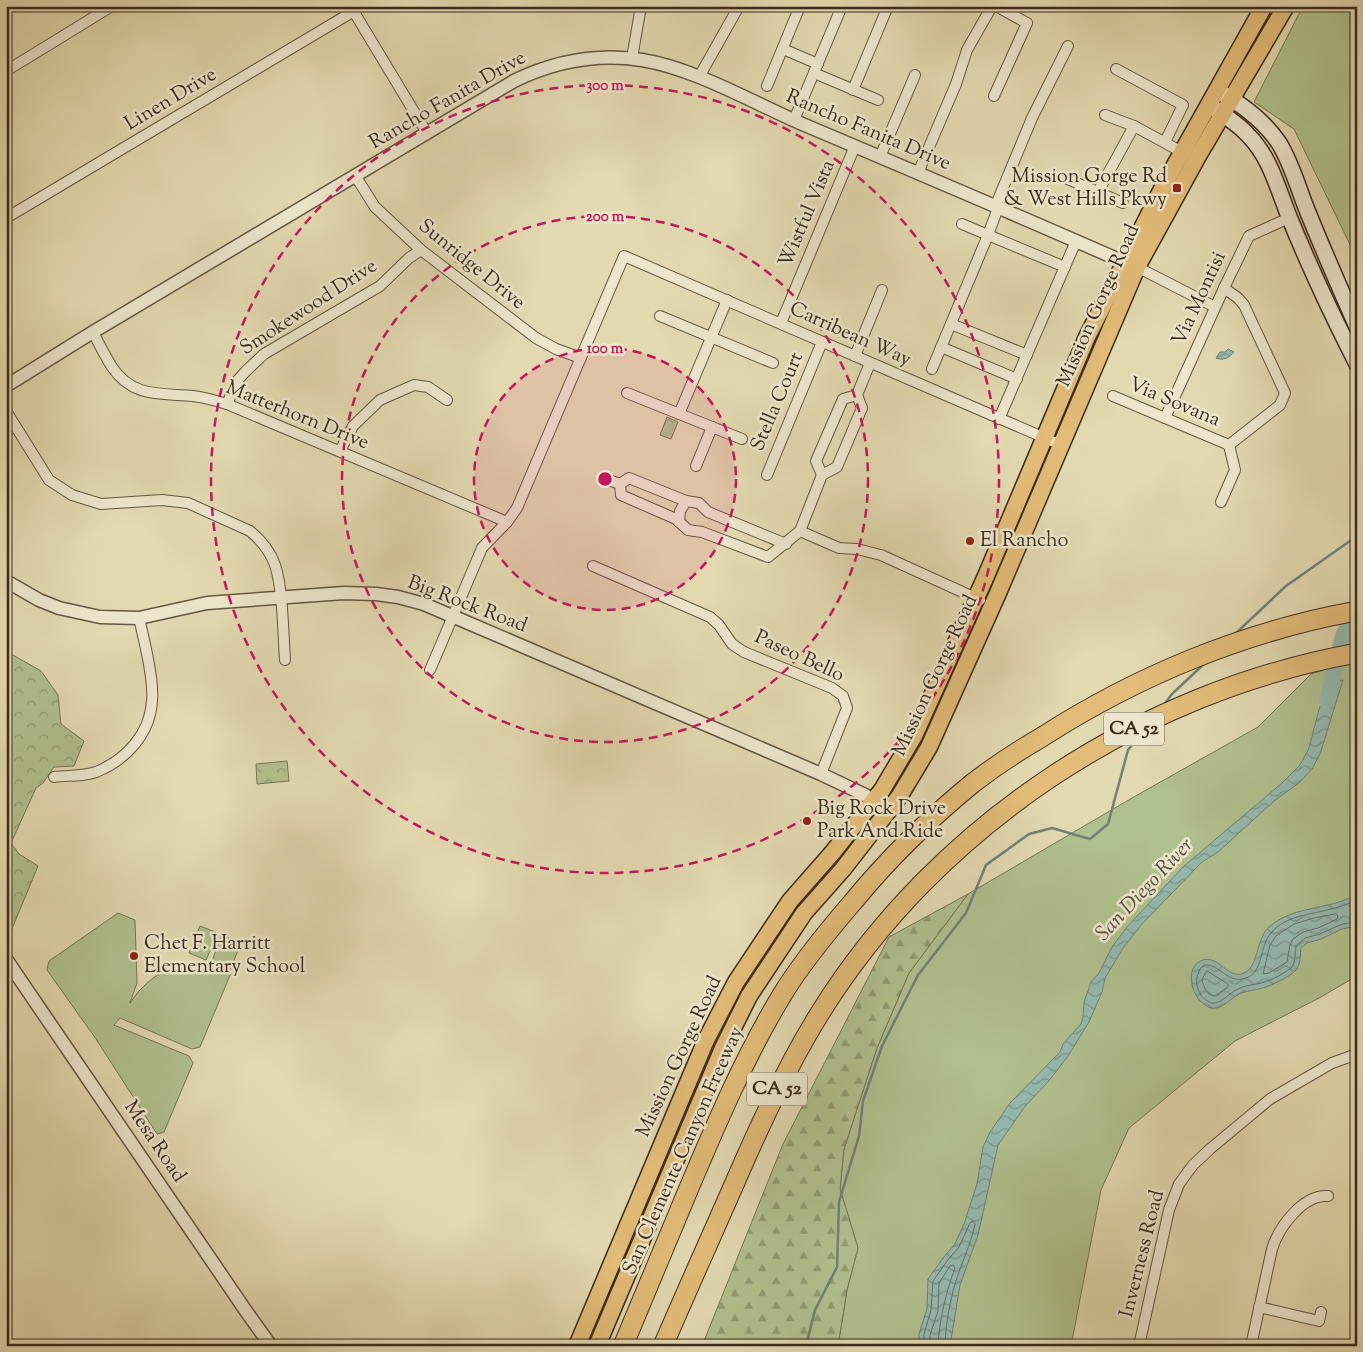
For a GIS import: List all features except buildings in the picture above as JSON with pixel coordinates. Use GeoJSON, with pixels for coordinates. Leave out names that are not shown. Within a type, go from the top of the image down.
{"type":"FeatureCollection","features":[{"type":"Feature","properties":{"kind":"highway","name":"San Clemente Canyon Freeway"},"geometry":{"type":"LineString","coordinates":[[623,1346],[713,1131],[745,1062],[783,994],[824,935],[891,859],[936,815],[975,782],[1064,722],[1118,693],[1189,660],[1251,638],[1312,620],[1357,611]]}},
{"type":"Feature","properties":{"kind":"highway","name":"CA 52"},"geometry":{"type":"LineString","coordinates":[[663,1346],[774,1094],[820,1012],[858,957],[912,894],[941,864],[1016,802],[1088,754],[1133,729],[1238,684],[1299,666],[1357,653]]}},
{"type":"Feature","properties":{"kind":"main road","name":"Mission Gorge Road"},"geometry":{"type":"LineString","coordinates":[[597,1346],[723,1048],[749,996],[804,913],[843,868],[909,784],[929,747],[993,605],[1061,446],[1130,264],[1182,152],[1264,6]]}},
{"type":"Feature","properties":{"kind":"main road","name":"Mission Gorge Road"},"geometry":{"type":"LineString","coordinates":[[577,1346],[706,1040],[736,982],[790,901],[833,852],[874,800],[893,773],[914,736],[976,598],[1087,337],[1130,264],[1198,156],[1286,6]]}},
{"type":"Feature","properties":{"kind":"main road"},"geometry":{"type":"LineString","coordinates":[[1218,90],[1264,124],[1279,143],[1291,166],[1307,210],[1357,327]]}},
{"type":"Feature","properties":{"kind":"main road"},"geometry":{"type":"LineString","coordinates":[[1209,104],[1249,135],[1262,154],[1273,174],[1289,218],[1328,306],[1357,364]]}},
{"type":"Feature","properties":{"kind":"main road"},"geometry":{"type":"LineString","coordinates":[[1020,495],[1025,499],[1026,504],[1015,536],[1020,541]]}},
{"type":"Feature","properties":{"kind":"street"},"geometry":{"type":"LineString","coordinates":[[6,71],[112,6]]}},
{"type":"Feature","properties":{"kind":"street"},"geometry":{"type":"LineString","coordinates":[[632,58],[641,6]]}},
{"type":"Feature","properties":{"kind":"street"},"geometry":{"type":"LineString","coordinates":[[698,77],[739,6]]}},
{"type":"Feature","properties":{"kind":"street"},"geometry":{"type":"LineString","coordinates":[[767,86],[800,6]]}},
{"type":"Feature","properties":{"kind":"street"},"geometry":{"type":"LineString","coordinates":[[794,120],[842,6]]}},
{"type":"Feature","properties":{"kind":"street"},"geometry":{"type":"LineString","coordinates":[[852,90],[888,6]]}},
{"type":"Feature","properties":{"kind":"street"},"geometry":{"type":"LineString","coordinates":[[918,173],[956,84],[967,50],[992,6]]}},
{"type":"Feature","properties":{"kind":"street"},"geometry":{"type":"LineString","coordinates":[[994,96],[1027,23],[996,6]]}},
{"type":"Feature","properties":{"kind":"street"},"geometry":{"type":"LineString","coordinates":[[352,9],[427,133]]}},
{"type":"Feature","properties":{"kind":"street","name":"Linen Drive"},"geometry":{"type":"LineString","coordinates":[[6,218],[352,9]]}},
{"type":"Feature","properties":{"kind":"street"},"geometry":{"type":"LineString","coordinates":[[932,369],[988,235],[1032,118],[1068,46]]}},
{"type":"Feature","properties":{"kind":"street"},"geometry":{"type":"LineString","coordinates":[[783,49],[852,90],[878,100]]}},
{"type":"Feature","properties":{"kind":"street","name":"Rancho Fanita Drive"},"geometry":{"type":"LineString","coordinates":[[6,386],[93,332],[356,177],[514,81],[541,69],[583,58],[632,58],[659,63],[698,77],[1130,264]]}},
{"type":"Feature","properties":{"kind":"street"},"geometry":{"type":"LineString","coordinates":[[1116,69],[1183,105],[1165,142]]}},
{"type":"Feature","properties":{"kind":"street"},"geometry":{"type":"LineString","coordinates":[[880,157],[915,75]]}},
{"type":"Feature","properties":{"kind":"street"},"geometry":{"type":"LineString","coordinates":[[1105,115],[1134,126],[1182,152]]}},
{"type":"Feature","properties":{"kind":"street"},"geometry":{"type":"LineString","coordinates":[[1098,192],[1134,126]]}},
{"type":"Feature","properties":{"kind":"street","name":"Wistful Vista"},"geometry":{"type":"LineString","coordinates":[[781,323],[855,146]]}},
{"type":"Feature","properties":{"kind":"street","name":"Sunridge Drive"},"geometry":{"type":"LineString","coordinates":[[356,177],[374,207],[421,250],[536,338],[556,349],[581,358]]}},
{"type":"Feature","properties":{"kind":"street"},"geometry":{"type":"LineString","coordinates":[[1063,177],[1122,203]]}},
{"type":"Feature","properties":{"kind":"street","name":"Via Montisi"},"geometry":{"type":"LineString","coordinates":[[1165,418],[1215,307],[1250,236],[1289,218]]}},
{"type":"Feature","properties":{"kind":"street"},"geometry":{"type":"LineString","coordinates":[[962,224],[1065,267]]}},
{"type":"Feature","properties":{"kind":"street"},"geometry":{"type":"LineString","coordinates":[[1000,419],[1076,241]]}},
{"type":"Feature","properties":{"kind":"street","name":"Smokewood Drive"},"geometry":{"type":"LineString","coordinates":[[227,404],[237,381],[264,354],[380,286],[409,258],[421,250]]}},
{"type":"Feature","properties":{"kind":"street","name":"Carribean Way"},"geometry":{"type":"LineString","coordinates":[[581,358],[624,256],[1061,446]]}},
{"type":"Feature","properties":{"kind":"street"},"geometry":{"type":"LineString","coordinates":[[1130,264],[1215,307]]}},
{"type":"Feature","properties":{"kind":"street","name":"Via Sovana"},"geometry":{"type":"LineString","coordinates":[[1113,396],[1229,445],[1280,405],[1285,393],[1244,305],[1224,288]]}},
{"type":"Feature","properties":{"kind":"street"},"geometry":{"type":"LineString","coordinates":[[854,356],[882,290]]}},
{"type":"Feature","properties":{"kind":"street"},"geometry":{"type":"LineString","coordinates":[[679,414],[727,300]]}},
{"type":"Feature","properties":{"kind":"street"},"geometry":{"type":"LineString","coordinates":[[660,316],[773,364]]}},
{"type":"Feature","properties":{"kind":"street"},"geometry":{"type":"LineString","coordinates":[[951,324],[1027,355]]}},
{"type":"Feature","properties":{"kind":"street","name":"Matterhorn Drive"},"geometry":{"type":"LineString","coordinates":[[93,332],[113,368],[130,385],[142,391],[156,395],[194,396],[227,404],[507,522]]}},
{"type":"Feature","properties":{"kind":"street","name":"Stella Court"},"geometry":{"type":"LineString","coordinates":[[767,475],[822,342]]}},
{"type":"Feature","properties":{"kind":"street"},"geometry":{"type":"LineString","coordinates":[[941,347],[1017,379]]}},
{"type":"Feature","properties":{"kind":"street"},"geometry":{"type":"LineString","coordinates":[[430,670],[482,548],[507,522],[517,508],[581,358]]}},
{"type":"Feature","properties":{"kind":"street"},"geometry":{"type":"LineString","coordinates":[[620,484],[621,495],[679,522],[688,530],[702,532],[768,556],[800,531],[822,475],[837,468],[862,408],[857,395],[870,363]]}},
{"type":"Feature","properties":{"kind":"street"},"geometry":{"type":"LineString","coordinates":[[340,451],[353,426],[380,400],[414,386],[428,387],[447,400]]}},
{"type":"Feature","properties":{"kind":"street"},"geometry":{"type":"LineString","coordinates":[[627,393],[742,439]]}},
{"type":"Feature","properties":{"kind":"street"},"geometry":{"type":"LineString","coordinates":[[822,475],[816,461],[843,399],[857,395]]}},
{"type":"Feature","properties":{"kind":"street"},"geometry":{"type":"LineString","coordinates":[[6,411],[49,480],[72,495],[101,504],[162,500],[188,503],[250,531],[263,544],[276,567],[285,660]]}},
{"type":"Feature","properties":{"kind":"street"},"geometry":{"type":"LineString","coordinates":[[696,466],[712,427]]}},
{"type":"Feature","properties":{"kind":"street"},"geometry":{"type":"LineString","coordinates":[[1221,502],[1235,470],[1229,445]]}},
{"type":"Feature","properties":{"kind":"street"},"geometry":{"type":"LineString","coordinates":[[603,478],[620,484]]}},
{"type":"Feature","properties":{"kind":"street"},"geometry":{"type":"LineString","coordinates":[[620,484],[629,478],[686,501],[699,503],[708,512],[783,546]]}},
{"type":"Feature","properties":{"kind":"street"},"geometry":{"type":"LineString","coordinates":[[679,522],[680,511],[686,501]]}},
{"type":"Feature","properties":{"kind":"street"},"geometry":{"type":"LineString","coordinates":[[800,531],[839,548],[857,549],[881,555],[993,605]]}},
{"type":"Feature","properties":{"kind":"street","name":"Paseo Bello"},"geometry":{"type":"LineString","coordinates":[[593,566],[710,617],[719,625],[732,644],[744,652],[832,688],[843,696],[847,708],[821,774]]}},
{"type":"Feature","properties":{"kind":"street","name":"Big Rock Road"},"geometry":{"type":"LineString","coordinates":[[6,581],[30,596],[59,608],[100,617],[139,618],[207,603],[344,593],[387,595],[418,602],[821,774],[874,800],[888,811]]}},
{"type":"Feature","properties":{"kind":"street"},"geometry":{"type":"LineString","coordinates":[[54,777],[95,772],[110,765],[134,747],[145,730],[151,711],[152,691],[139,618]]}},
{"type":"Feature","properties":{"kind":"street","name":"Mesa Road"},"geometry":{"type":"LineString","coordinates":[[6,959],[271,1346]]}},
{"type":"Feature","properties":{"kind":"street","name":"Inverness Road"},"geometry":{"type":"LineString","coordinates":[[1139,1346],[1169,1210],[1175,1192],[1186,1174],[1201,1156],[1270,1099],[1332,1063],[1357,1054]]}},
{"type":"Feature","properties":{"kind":"street"},"geometry":{"type":"LineString","coordinates":[[1251,1346],[1272,1249],[1282,1227],[1296,1210],[1320,1195],[1328,1196]]}},
{"type":"Feature","properties":{"kind":"street"},"geometry":{"type":"LineString","coordinates":[[1259,1307],[1318,1322],[1321,1312]]}},
{"type":"Feature","properties":{"kind":"green space"},"geometry":{"type":"Polygon","coordinates":[[[1303,6],[1357,6],[1357,259],[1294,129],[1254,102],[1303,6]]]}},
{"type":"Feature","properties":{"kind":"green space"},"geometry":{"type":"Polygon","coordinates":[[[667,417],[678,422],[671,439],[660,435],[667,417]]]}},
{"type":"Feature","properties":{"kind":"green space"},"geometry":{"type":"Polygon","coordinates":[[[6,651],[41,671],[58,695],[61,724],[84,741],[74,766],[54,767],[43,783],[36,788],[11,843],[19,854],[38,866],[9,936],[6,933],[6,651]]]}},
{"type":"Feature","properties":{"kind":"green space"},"geometry":{"type":"Polygon","coordinates":[[[1357,659],[1357,976],[1319,998],[1235,1041],[1129,1128],[1101,1190],[1071,1346],[838,1346],[847,1290],[858,1248],[840,1189],[844,1149],[877,1048],[909,973],[968,894],[1258,727],[1311,674],[1357,659]]]}},
{"type":"Feature","properties":{"kind":"green space"},"geometry":{"type":"Polygon","coordinates":[[[287,761],[289,781],[257,784],[256,764],[287,761]]]}},
{"type":"Feature","properties":{"kind":"green space"},"geometry":{"type":"Polygon","coordinates":[[[968,894],[909,973],[877,1048],[844,1149],[840,1189],[858,1248],[847,1290],[838,1346],[702,1346],[783,1144],[889,937],[968,894]]]}},
{"type":"Feature","properties":{"kind":"green space"},"geometry":{"type":"Polygon","coordinates":[[[118,913],[135,920],[137,983],[130,1003],[152,979],[173,969],[195,966],[231,973],[200,1047],[192,1049],[120,1018],[114,1025],[189,1056],[193,1063],[164,1132],[157,1134],[96,1039],[47,970],[49,961],[118,913]]]}},
{"type":"Feature","properties":{"kind":"green space"},"geometry":{"type":"Polygon","coordinates":[[[200,926],[218,933],[206,960],[189,953],[200,926]]]}},
{"type":"Feature","properties":{"kind":"green space"},"geometry":{"type":"Polygon","coordinates":[[[222,935],[241,943],[230,970],[211,963],[222,935]]]}},
{"type":"Feature","properties":{"kind":"water"},"geometry":{"type":"Polygon","coordinates":[[[1228,349],[1234,352],[1230,356],[1224,359],[1216,358],[1220,352],[1225,352],[1228,349]]]}},
{"type":"Feature","properties":{"kind":"water"},"geometry":{"type":"Polygon","coordinates":[[[1343,680],[1320,754],[1312,769],[1300,782],[1274,801],[1218,852],[1202,862],[1142,924],[1123,948],[1105,978],[1102,992],[1089,1022],[1068,1056],[1048,1082],[1026,1105],[998,1145],[978,1235],[960,1285],[950,1346],[919,1346],[919,1334],[927,1309],[928,1279],[955,1244],[964,1224],[977,1184],[983,1147],[990,1132],[1010,1103],[1060,1052],[1063,1044],[1081,1024],[1084,1002],[1091,982],[1099,973],[1112,947],[1127,927],[1183,867],[1282,783],[1300,765],[1309,748],[1328,683],[1343,680]]]}},
{"type":"Feature","properties":{"kind":"water"},"geometry":{"type":"Polygon","coordinates":[[[1357,895],[1357,926],[1342,929],[1307,943],[1301,948],[1298,968],[1289,976],[1263,988],[1240,994],[1218,1008],[1204,1005],[1199,999],[1191,977],[1193,969],[1203,960],[1209,959],[1214,961],[1233,973],[1244,973],[1249,970],[1255,960],[1264,933],[1282,918],[1296,912],[1335,903],[1357,895]]]}},
{"type":"Feature","properties":{"kind":"waterway"},"geometry":{"type":"LineString","coordinates":[[1235,634],[1286,586],[1357,536]]}},
{"type":"Feature","properties":{"kind":"waterway","name":"San Diego River"},"geometry":{"type":"LineString","coordinates":[[1327,702],[1343,636],[1357,611]]}},
{"type":"Feature","properties":{"kind":"waterway"},"geometry":{"type":"LineString","coordinates":[[1163,706],[1172,694],[1204,664]]}},
{"type":"Feature","properties":{"kind":"waterway"},"geometry":{"type":"LineString","coordinates":[[806,1346],[815,1310],[837,1267],[839,1202],[859,1136],[863,1101],[882,1046],[918,975],[966,913],[986,865],[1029,834],[1052,828],[1090,839],[1108,824],[1128,750],[1139,736]]}},
{"type":"Feature","properties":{"kind":"place","name":"Mission Gorge Rd & West Hills Pkwy"},"geometry":{"type":"Point","coordinates":[1177,188]}},
{"type":"Feature","properties":{"kind":"place","name":"El Rancho"},"geometry":{"type":"Point","coordinates":[970,541]}},
{"type":"Feature","properties":{"kind":"place","name":"Big Rock Drive Park And Ride"},"geometry":{"type":"Point","coordinates":[807,821]}},
{"type":"Feature","properties":{"kind":"place","name":"Chet F. Harritt Elementary School"},"geometry":{"type":"Point","coordinates":[134,956]}}]}
